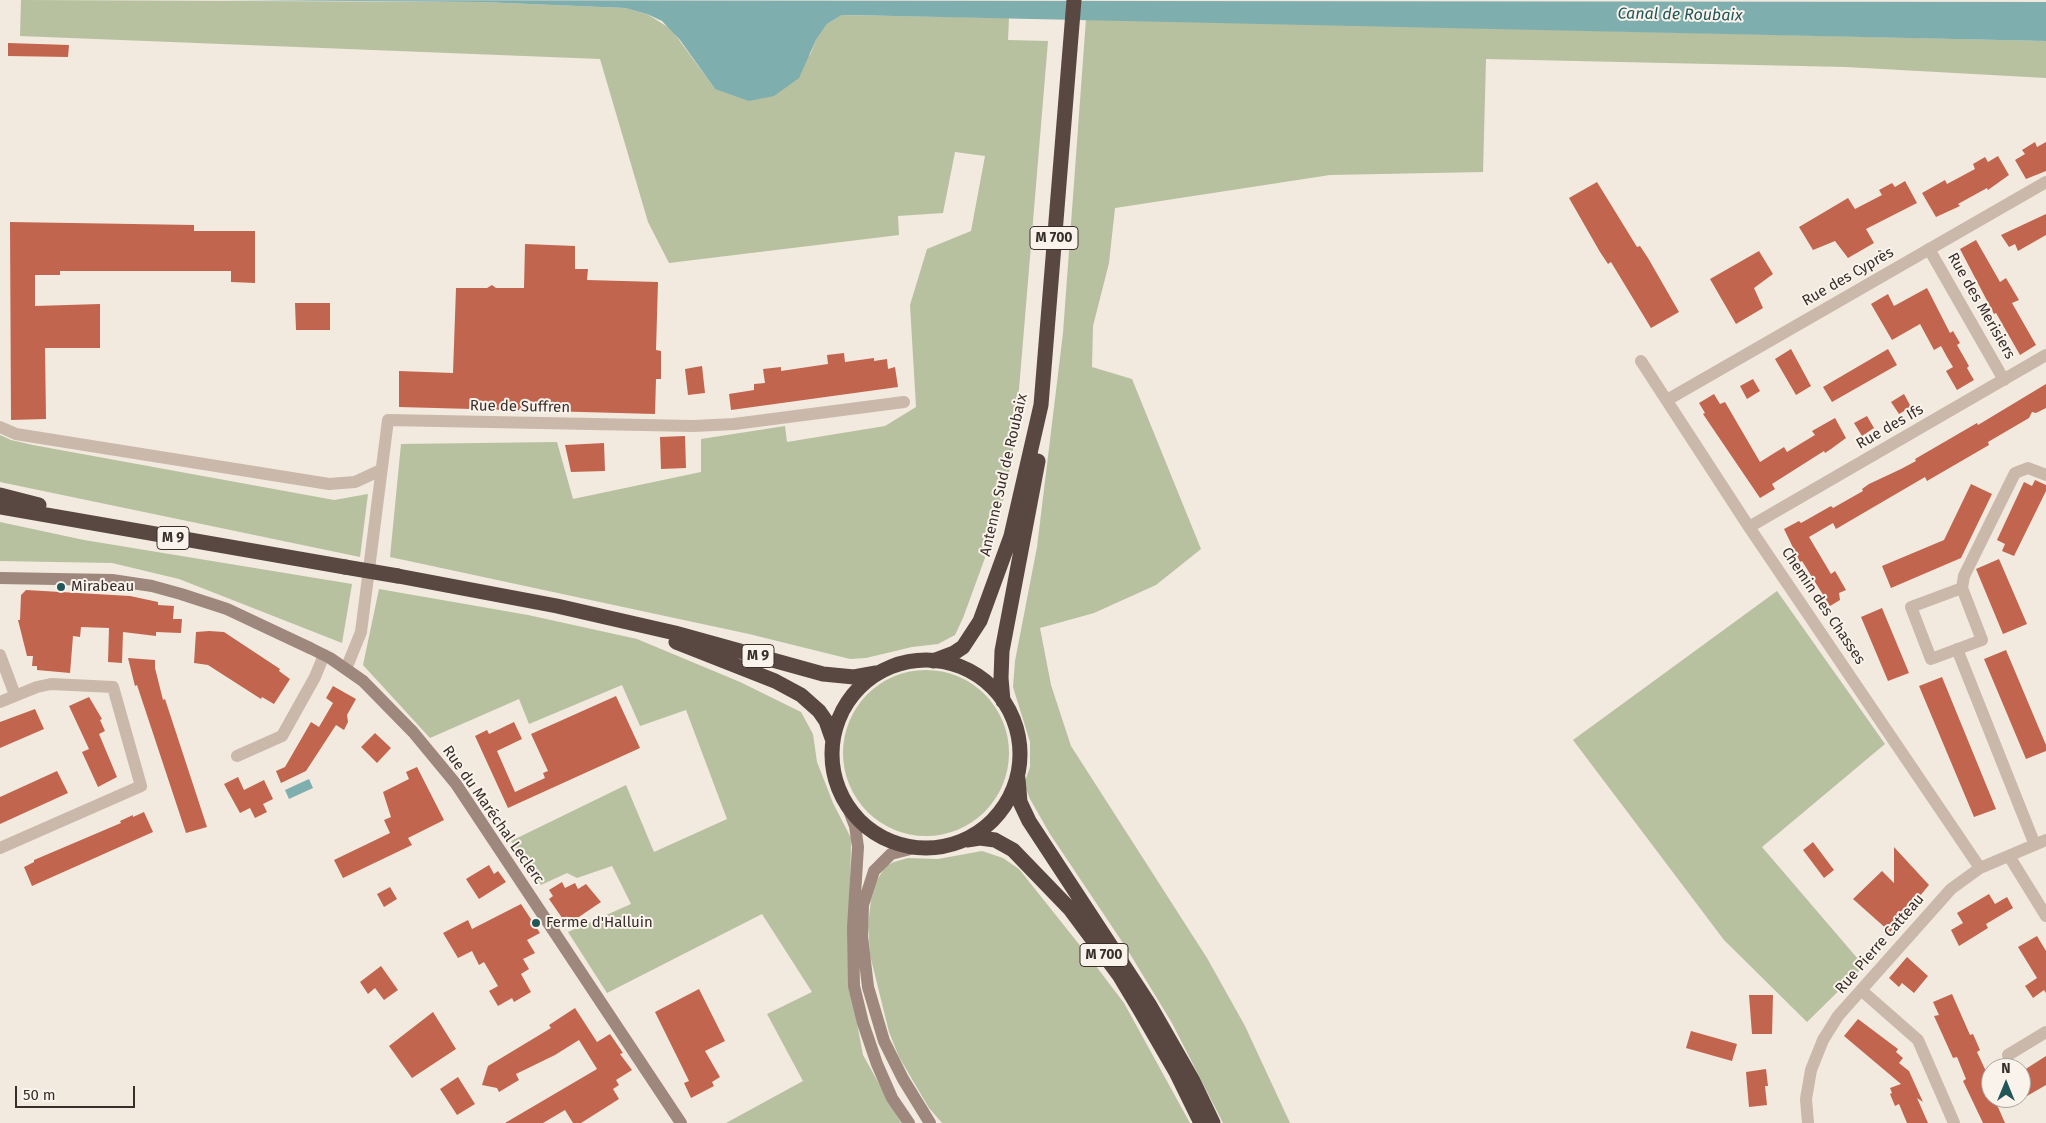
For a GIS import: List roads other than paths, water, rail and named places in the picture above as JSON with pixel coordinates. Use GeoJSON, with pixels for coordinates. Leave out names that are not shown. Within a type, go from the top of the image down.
{"type":"FeatureCollection","features":[{"type":"Feature","properties":{"kind":"highway","name":"Antenne Sud de Roubaix"},"geometry":{"type":"LineString","coordinates":[[933,661],[954,654],[963,647],[980,621],[1011,536],[1041,405],[1074,0]]}},
{"type":"Feature","properties":{"kind":"highway","name":"M 700"},"geometry":{"type":"LineString","coordinates":[[1003,701],[1001,678],[1002,651],[1036,471],[1041,434],[1041,405]]}},
{"type":"Feature","properties":{"kind":"highway"},"geometry":{"type":"LineString","coordinates":[[0,494],[33,504],[106,518],[139,532]]}},
{"type":"Feature","properties":{"kind":"highway","name":"M 9"},"geometry":{"type":"LineString","coordinates":[[0,508],[398,576],[548,605],[695,638],[834,676],[863,676],[882,671]]}},
{"type":"Feature","properties":{"kind":"highway","name":"M 9"},"geometry":{"type":"LineString","coordinates":[[635,625],[747,670],[795,692],[819,711],[826,721],[833,740]]}},
{"type":"Feature","properties":{"kind":"highway"},"geometry":{"type":"LineString","coordinates":[[933,661],[958,666],[973,673],[993,688],[1011,713],[1018,734],[1018,770],[1009,798],[996,816],[980,830],[961,840],[940,846],[918,847],[897,843],[877,833],[860,820],[846,803],[834,770],[833,740],[840,716],[849,700],[867,681],[882,671],[903,663],[933,661]]}},
{"type":"Feature","properties":{"kind":"highway","name":"M 700"},"geometry":{"type":"LineString","coordinates":[[1018,770],[1020,802],[1029,821],[1149,1004],[1193,1080],[1213,1123]]}},
{"type":"Feature","properties":{"kind":"highway","name":"M 700"},"geometry":{"type":"LineString","coordinates":[[961,840],[987,839],[1008,846],[1020,854],[1055,891],[1085,928],[1123,982],[1176,1072],[1201,1123]]}},
{"type":"Feature","properties":{"kind":"street","name":"Rue des Cyprès"},"geometry":{"type":"LineString","coordinates":[[1667,400],[2046,182]]}},
{"type":"Feature","properties":{"kind":"street","name":"Rue des Merisiers"},"geometry":{"type":"LineString","coordinates":[[1929,249],[2004,380]]}},
{"type":"Feature","properties":{"kind":"street","name":"Rue des Ifs"},"geometry":{"type":"LineString","coordinates":[[1749,527],[2046,356]]}},
{"type":"Feature","properties":{"kind":"street","name":"Chemin des Chasses"},"geometry":{"type":"LineString","coordinates":[[1641,361],[1749,527],[1980,868]]}},
{"type":"Feature","properties":{"kind":"street","name":"Rue de Suffren"},"geometry":{"type":"LineString","coordinates":[[346,669],[361,632],[388,420],[717,425],[904,402]]}},
{"type":"Feature","properties":{"kind":"street"},"geometry":{"type":"LineString","coordinates":[[0,427],[16,434],[329,484],[355,482],[381,470]]}},
{"type":"Feature","properties":{"kind":"street"},"geometry":{"type":"LineString","coordinates":[[1962,588],[1911,607],[1931,659],[1982,640],[1962,588],[1968,566],[2015,473],[2028,468],[2046,475]]}},
{"type":"Feature","properties":{"kind":"street","name":"Rue du Maréchal Leclerc"},"geometry":{"type":"LineString","coordinates":[[0,578],[112,580],[152,586],[227,609],[324,655],[363,681],[396,713],[456,784],[681,1123]]}},
{"type":"Feature","properties":{"kind":"street"},"geometry":{"type":"LineString","coordinates":[[1958,649],[2040,842]]}},
{"type":"Feature","properties":{"kind":"street"},"geometry":{"type":"LineString","coordinates":[[0,655],[15,695]]}},
{"type":"Feature","properties":{"kind":"street"},"geometry":{"type":"LineString","coordinates":[[237,756],[282,736],[315,677],[324,655]]}},
{"type":"Feature","properties":{"kind":"street"},"geometry":{"type":"LineString","coordinates":[[0,702],[15,695],[51,684],[113,687],[141,786],[0,848]]}},
{"type":"Feature","properties":{"kind":"street"},"geometry":{"type":"LineString","coordinates":[[846,803],[855,826],[858,847],[852,927],[854,986],[876,1064],[892,1098],[909,1123]]}},
{"type":"Feature","properties":{"kind":"street","name":"Rue Pierre Catteau"},"geometry":{"type":"LineString","coordinates":[[1808,1123],[1808,1084],[1816,1055],[1834,1022],[1941,898],[1980,868],[2040,842]]}},
{"type":"Feature","properties":{"kind":"street"},"geometry":{"type":"LineString","coordinates":[[918,847],[891,854],[874,871],[863,905],[862,936],[868,987],[884,1041],[902,1080],[930,1123]]}},
{"type":"Feature","properties":{"kind":"street"},"geometry":{"type":"LineString","coordinates":[[2009,856],[2046,916]]}},
{"type":"Feature","properties":{"kind":"street"},"geometry":{"type":"LineString","coordinates":[[1861,990],[1918,1040],[1954,1123]]}},
{"type":"Feature","properties":{"kind":"street"},"geometry":{"type":"LineString","coordinates":[[2008,1055],[2046,1032]]}},
{"type":"Feature","properties":{"kind":"water","name":"Canal de Roubaix"},"geometry":{"type":"Polygon","coordinates":[[[221,0],[2046,2],[2046,41],[842,15],[827,24],[816,40],[799,78],[774,96],[749,101],[715,89],[680,40],[662,21],[647,14],[625,8],[481,2],[221,0]]]}},
{"type":"Feature","properties":{"kind":"water"},"geometry":{"type":"Polygon","coordinates":[[[309,779],[313,788],[289,799],[285,790],[309,779]]]}},
{"type":"Feature","properties":{"kind":"place","name":"Mirabeau"},"geometry":{"type":"Point","coordinates":[61,587]}},
{"type":"Feature","properties":{"kind":"place","name":"Ferme d'Halluin"},"geometry":{"type":"Point","coordinates":[536,923]}}]}
